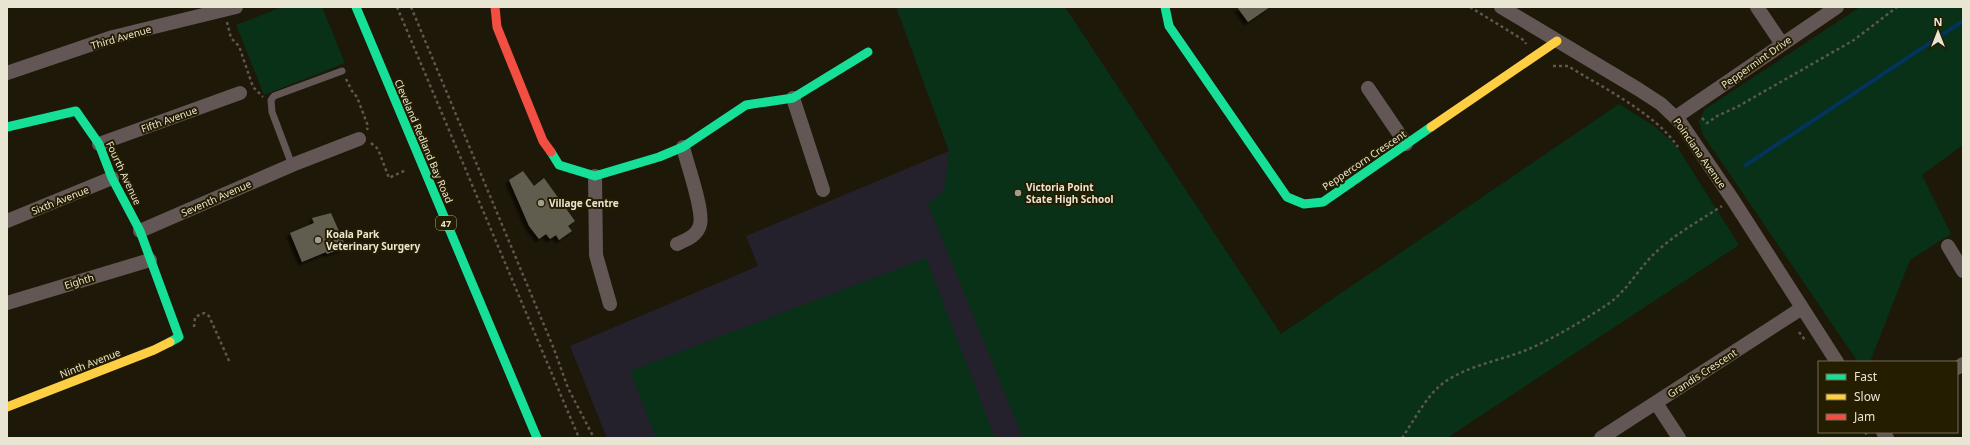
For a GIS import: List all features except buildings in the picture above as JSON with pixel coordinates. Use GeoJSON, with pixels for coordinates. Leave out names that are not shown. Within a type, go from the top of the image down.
{"type":"FeatureCollection","features":[{"type":"Feature","properties":{"kind":"main road","name":"Cleveland Redland Bay Road"},"geometry":{"type":"LineString","coordinates":[[356,7],[537,438]]}},
{"type":"Feature","properties":{"kind":"main road"},"geometry":{"type":"LineString","coordinates":[[495,7],[498,27],[543,141],[559,165],[595,176],[659,157],[683,147],[746,105],[793,98],[868,52]]}},
{"type":"Feature","properties":{"kind":"main road","name":"Peppercorn Crescent"},"geometry":{"type":"LineString","coordinates":[[1165,7],[1168,26],[1287,197],[1304,204],[1322,202],[1557,41]]}},
{"type":"Feature","properties":{"kind":"main road","name":"Fourth Avenue"},"geometry":{"type":"LineString","coordinates":[[7,127],[76,111],[99,144],[112,178],[140,231],[179,336]]}},
{"type":"Feature","properties":{"kind":"main road","name":"Ninth Avenue"},"geometry":{"type":"LineString","coordinates":[[7,407],[154,350],[179,336]]}},
{"type":"Feature","properties":{"kind":"street","name":"Poinciana Avenue"},"geometry":{"type":"LineString","coordinates":[[1501,7],[1638,89],[1661,104],[1676,117],[1733,200],[1836,361]]}},
{"type":"Feature","properties":{"kind":"street"},"geometry":{"type":"LineString","coordinates":[[1758,7],[1782,44]]}},
{"type":"Feature","properties":{"kind":"street","name":"Peppermint Drive"},"geometry":{"type":"LineString","coordinates":[[1676,117],[1837,7]]}},
{"type":"Feature","properties":{"kind":"street","name":"Third Avenue"},"geometry":{"type":"LineString","coordinates":[[7,73],[112,37],[230,8]]}},
{"type":"Feature","properties":{"kind":"street"},"geometry":{"type":"LineString","coordinates":[[1368,88],[1406,144]]}},
{"type":"Feature","properties":{"kind":"street","name":"Fifth Avenue"},"geometry":{"type":"LineString","coordinates":[[99,144],[240,93]]}},
{"type":"Feature","properties":{"kind":"street"},"geometry":{"type":"LineString","coordinates":[[793,98],[823,190]]}},
{"type":"Feature","properties":{"kind":"street","name":"Seventh Avenue"},"geometry":{"type":"LineString","coordinates":[[140,231],[292,165],[364,137]]}},
{"type":"Feature","properties":{"kind":"street"},"geometry":{"type":"LineString","coordinates":[[677,244],[691,238],[700,226],[700,211],[683,147]]}},
{"type":"Feature","properties":{"kind":"street"},"geometry":{"type":"LineString","coordinates":[[595,176],[596,255],[610,304]]}},
{"type":"Feature","properties":{"kind":"street","name":"Sixth Avenue"},"geometry":{"type":"LineString","coordinates":[[7,221],[112,178]]}},
{"type":"Feature","properties":{"kind":"street"},"geometry":{"type":"LineString","coordinates":[[1948,246],[1963,271]]}},
{"type":"Feature","properties":{"kind":"street","name":"Eighth"},"geometry":{"type":"LineString","coordinates":[[7,303],[150,260]]}},
{"type":"Feature","properties":{"kind":"street","name":"Grandis Crescent"},"geometry":{"type":"LineString","coordinates":[[1601,438],[1802,308]]}},
{"type":"Feature","properties":{"kind":"street"},"geometry":{"type":"LineString","coordinates":[[1656,402],[1679,438]]}},
{"type":"Feature","properties":{"kind":"lane"},"geometry":{"type":"LineString","coordinates":[[292,165],[272,112],[271,100],[274,96],[342,71]]}},
{"type":"Feature","properties":{"kind":"path"},"geometry":{"type":"LineString","coordinates":[[397,7],[579,438]]}},
{"type":"Feature","properties":{"kind":"path"},"geometry":{"type":"LineString","coordinates":[[411,7],[554,349],[568,388],[594,438]]}},
{"type":"Feature","properties":{"kind":"path"},"geometry":{"type":"LineString","coordinates":[[1470,7],[1525,40],[1527,50]]}},
{"type":"Feature","properties":{"kind":"path"},"geometry":{"type":"LineString","coordinates":[[1702,118],[1707,123],[1717,116],[1737,107],[1854,40],[1897,7]]}},
{"type":"Feature","properties":{"kind":"path"},"geometry":{"type":"LineString","coordinates":[[230,8],[231,38],[239,46],[253,87],[261,97],[271,100]]}},
{"type":"Feature","properties":{"kind":"path"},"geometry":{"type":"LineString","coordinates":[[1553,66],[1568,66],[1650,118],[1671,136],[1680,149]]}},
{"type":"Feature","properties":{"kind":"path"},"geometry":{"type":"LineString","coordinates":[[342,71],[352,92],[357,97],[368,126],[364,137],[378,149],[389,178],[421,164]]}},
{"type":"Feature","properties":{"kind":"path"},"geometry":{"type":"LineString","coordinates":[[1402,438],[1430,397],[1445,381],[1462,372],[1531,348],[1587,318],[1609,303],[1629,284],[1654,253],[1676,235],[1733,200]]}},
{"type":"Feature","properties":{"kind":"path"},"geometry":{"type":"LineString","coordinates":[[1716,201],[1723,211]]}},
{"type":"Feature","properties":{"kind":"path"},"geometry":{"type":"LineString","coordinates":[[179,336],[193,329],[195,317],[204,313],[209,316],[230,363]]}},
{"type":"Feature","properties":{"kind":"shaded area","name":"Victoria Point State High School"},"geometry":{"type":"Polygon","coordinates":[[[896,7],[1065,7],[1349,438],[607,438],[570,346],[758,266],[746,236],[949,151],[896,7]]]}},
{"type":"Feature","properties":{"kind":"green space"},"geometry":{"type":"Polygon","coordinates":[[[282,7],[322,7],[345,63],[264,95],[236,25],[282,7]]]}},
{"type":"Feature","properties":{"kind":"green space"},"geometry":{"type":"Polygon","coordinates":[[[896,7],[1065,7],[1281,334],[1619,104],[1654,126],[1676,145],[1739,245],[1447,438],[1023,438],[928,204],[944,191],[949,151],[896,7]]]}},
{"type":"Feature","properties":{"kind":"green space"},"geometry":{"type":"Polygon","coordinates":[[[1860,7],[1963,7],[1963,145],[1922,175],[1951,234],[1910,260],[1870,361],[1857,361],[1703,135],[1699,121],[1705,109],[1860,7]]]}},
{"type":"Feature","properties":{"kind":"green space"},"geometry":{"type":"Polygon","coordinates":[[[926,258],[995,438],[656,438],[630,371],[926,258]]]}},
{"type":"Feature","properties":{"kind":"waterway"},"geometry":{"type":"LineString","coordinates":[[1746,165],[1963,21]]}},
{"type":"Feature","properties":{"kind":"traffic: fast"},"geometry":{"type":"LineString","coordinates":[[356,7],[537,438]]}},
{"type":"Feature","properties":{"kind":"traffic: fast"},"geometry":{"type":"LineString","coordinates":[[1165,7],[1169,26],[1287,197],[1304,204],[1323,202],[1431,127]]}},
{"type":"Feature","properties":{"kind":"traffic: fast"},"geometry":{"type":"LineString","coordinates":[[551,152],[559,165],[595,176],[659,157],[683,147],[746,105],[793,98],[868,52]]}},
{"type":"Feature","properties":{"kind":"traffic: fast"},"geometry":{"type":"LineString","coordinates":[[7,127],[76,111],[99,144],[112,178],[140,231],[179,337],[170,342]]}},
{"type":"Feature","properties":{"kind":"traffic: slow"},"geometry":{"type":"LineString","coordinates":[[1431,127],[1557,41]]}},
{"type":"Feature","properties":{"kind":"traffic: slow"},"geometry":{"type":"LineString","coordinates":[[7,407],[154,350],[170,342]]}},
{"type":"Feature","properties":{"kind":"traffic: jam"},"geometry":{"type":"LineString","coordinates":[[495,7],[497,27],[543,141],[551,152]]}},
{"type":"Feature","properties":{"kind":"place","name":"Victoria Point State High School"},"geometry":{"type":"Point","coordinates":[1018,193]}},
{"type":"Feature","properties":{"kind":"place","name":"Village Centre"},"geometry":{"type":"Point","coordinates":[541,203]}},
{"type":"Feature","properties":{"kind":"place","name":"Koala Park Veterinary Surgery"},"geometry":{"type":"Point","coordinates":[318,240]}}]}
